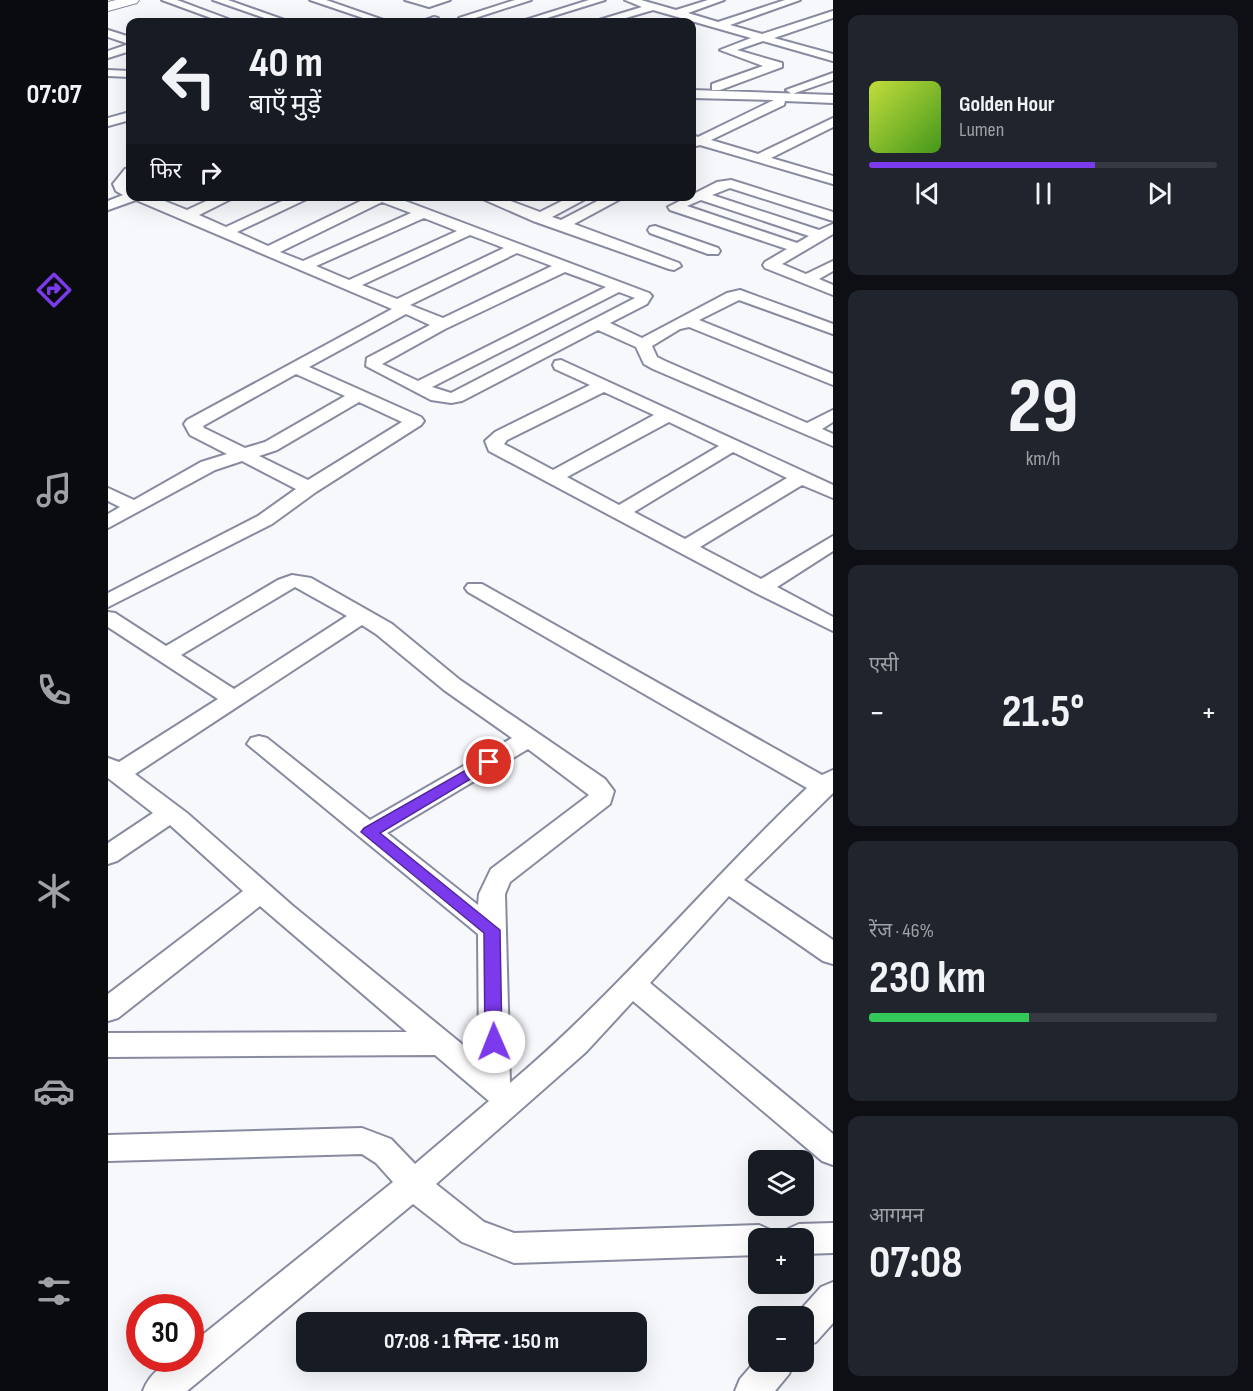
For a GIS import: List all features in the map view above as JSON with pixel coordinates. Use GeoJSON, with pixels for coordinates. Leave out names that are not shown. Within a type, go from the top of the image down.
{"type":"FeatureCollection","features":[{"type":"Feature","properties":{"kind":"street"},"geometry":{"type":"LineString","coordinates":[[108,7],[132,0]]}},
{"type":"Feature","properties":{"kind":"street"},"geometry":{"type":"LineString","coordinates":[[167,0],[214,18]]}},
{"type":"Feature","properties":{"kind":"street"},"geometry":{"type":"LineString","coordinates":[[218,0],[273,18]]}},
{"type":"Feature","properties":{"kind":"street"},"geometry":{"type":"LineString","coordinates":[[315,0],[371,18]]}},
{"type":"Feature","properties":{"kind":"street"},"geometry":{"type":"LineString","coordinates":[[410,0],[425,4],[445,0]]}},
{"type":"Feature","properties":{"kind":"street"},"geometry":{"type":"LineString","coordinates":[[464,18],[526,0]]}},
{"type":"Feature","properties":{"kind":"street"},"geometry":{"type":"LineString","coordinates":[[538,18],[600,0]]}},
{"type":"Feature","properties":{"kind":"street"},"geometry":{"type":"LineString","coordinates":[[630,0],[694,18]]}},
{"type":"Feature","properties":{"kind":"street"},"geometry":{"type":"LineString","coordinates":[[617,18],[677,0]]}},
{"type":"Feature","properties":{"kind":"street"},"geometry":{"type":"LineString","coordinates":[[660,18],[719,0]]}},
{"type":"Feature","properties":{"kind":"street"},"geometry":{"type":"LineString","coordinates":[[700,31],[795,0]]}},
{"type":"Feature","properties":{"kind":"street"},"geometry":{"type":"LineString","coordinates":[[236,18],[254,12]]}},
{"type":"Feature","properties":{"kind":"street"},"geometry":{"type":"LineString","coordinates":[[774,66],[726,51],[833,14]]}},
{"type":"Feature","properties":{"kind":"street"},"geometry":{"type":"LineString","coordinates":[[696,19],[833,58]]}},
{"type":"Feature","properties":{"kind":"street"},"geometry":{"type":"LineString","coordinates":[[108,33],[126,40]]}},
{"type":"Feature","properties":{"kind":"street"},"geometry":{"type":"LineString","coordinates":[[716,87],[833,45]]}},
{"type":"Feature","properties":{"kind":"street"},"geometry":{"type":"LineString","coordinates":[[108,55],[126,48]]}},
{"type":"Feature","properties":{"kind":"street"},"geometry":{"type":"LineString","coordinates":[[108,73],[126,74]]}},
{"type":"Feature","properties":{"kind":"street"},"geometry":{"type":"LineString","coordinates":[[792,90],[833,76]]}},
{"type":"Feature","properties":{"kind":"street"},"geometry":{"type":"LineString","coordinates":[[696,94],[833,99]]}},
{"type":"Feature","properties":{"kind":"street"},"geometry":{"type":"LineString","coordinates":[[696,141],[780,102]]}},
{"type":"Feature","properties":{"kind":"street"},"geometry":{"type":"LineString","coordinates":[[114,107],[126,112]]}},
{"type":"Feature","properties":{"kind":"street"},"geometry":{"type":"LineString","coordinates":[[108,122],[126,115]]}},
{"type":"Feature","properties":{"kind":"street"},"geometry":{"type":"LineString","coordinates":[[758,159],[833,122]]}},
{"type":"Feature","properties":{"kind":"street"},"geometry":{"type":"LineString","coordinates":[[696,142],[832,181]]}},
{"type":"Feature","properties":{"kind":"street"},"geometry":{"type":"LineString","coordinates":[[700,156],[718,147]]}},
{"type":"Feature","properties":{"kind":"street"},"geometry":{"type":"LineString","coordinates":[[120,176],[121,188],[126,191]]}},
{"type":"Feature","properties":{"kind":"street"},"geometry":{"type":"LineString","coordinates":[[696,197],[731,184],[833,216]]}},
{"type":"Feature","properties":{"kind":"street"},"geometry":{"type":"LineString","coordinates":[[700,195],[827,232]]}},
{"type":"Feature","properties":{"kind":"street"},"geometry":{"type":"LineString","coordinates":[[108,206],[126,198]]}},
{"type":"Feature","properties":{"kind":"street"},"geometry":{"type":"LineString","coordinates":[[151,201],[440,325]]}},
{"type":"Feature","properties":{"kind":"street"},"geometry":{"type":"LineString","coordinates":[[182,213],[195,201]]}},
{"type":"Feature","properties":{"kind":"street"},"geometry":{"type":"LineString","coordinates":[[182,213],[216,201]]}},
{"type":"Feature","properties":{"kind":"street"},"geometry":{"type":"LineString","coordinates":[[226,232],[295,201]]}},
{"type":"Feature","properties":{"kind":"street"},"geometry":{"type":"LineString","coordinates":[[268,252],[374,201]]}},
{"type":"Feature","properties":{"kind":"street"},"geometry":{"type":"LineString","coordinates":[[392,201],[423,213],[470,230],[517,248],[566,266],[619,286],[644,298],[456,396],[444,398],[374,366],[373,362],[440,325],[566,266]]}},
{"type":"Feature","properties":{"kind":"street"},"geometry":{"type":"LineString","coordinates":[[496,201],[674,266]]}},
{"type":"Feature","properties":{"kind":"street"},"geometry":{"type":"LineString","coordinates":[[538,218],[574,201]]}},
{"type":"Feature","properties":{"kind":"street"},"geometry":{"type":"LineString","coordinates":[[560,226],[609,201]]}},
{"type":"Feature","properties":{"kind":"street"},"geometry":{"type":"LineString","coordinates":[[688,201],[675,207],[798,248]]}},
{"type":"Feature","properties":{"kind":"street"},"geometry":{"type":"LineString","coordinates":[[304,266],[423,213]]}},
{"type":"Feature","properties":{"kind":"street"},"geometry":{"type":"LineString","coordinates":[[620,247],[674,221]]}},
{"type":"Feature","properties":{"kind":"street"},"geometry":{"type":"LineString","coordinates":[[350,285],[470,230]]}},
{"type":"Feature","properties":{"kind":"street"},"geometry":{"type":"LineString","coordinates":[[655,230],[714,251]]}},
{"type":"Feature","properties":{"kind":"street"},"geometry":{"type":"LineString","coordinates":[[827,232],[770,265],[833,290]]}},
{"type":"Feature","properties":{"kind":"street"},"geometry":{"type":"LineString","coordinates":[[309,488],[196,430],[193,424],[401,307],[517,248]]}},
{"type":"Feature","properties":{"kind":"street"},"geometry":{"type":"LineString","coordinates":[[806,280],[833,265]]}},
{"type":"Feature","properties":{"kind":"street"},"geometry":{"type":"LineString","coordinates":[[419,387],[619,286]]}},
{"type":"Feature","properties":{"kind":"street"},"geometry":{"type":"LineString","coordinates":[[643,344],[732,296],[740,295],[833,329]]}},
{"type":"Feature","properties":{"kind":"street"},"geometry":{"type":"LineString","coordinates":[[601,322],[606,328],[643,344],[650,360],[659,365],[833,441]]}},
{"type":"Feature","properties":{"kind":"street"},"geometry":{"type":"LineString","coordinates":[[682,322],[699,325],[833,380]]}},
{"type":"Feature","properties":{"kind":"street"},"geometry":{"type":"LineString","coordinates":[[561,365],[833,492]]}},
{"type":"Feature","properties":{"kind":"street"},"geometry":{"type":"LineString","coordinates":[[108,601],[229,541],[265,520],[309,488],[415,421],[294,367]]}},
{"type":"Feature","properties":{"kind":"street"},"geometry":{"type":"LineString","coordinates":[[604,385],[494,441],[495,447],[833,625]]}},
{"type":"Feature","properties":{"kind":"street"},"geometry":{"type":"LineString","coordinates":[[108,522],[208,466],[271,446],[358,395]]}},
{"type":"Feature","properties":{"kind":"street"},"geometry":{"type":"LineString","coordinates":[[552,478],[668,415]]}},
{"type":"Feature","properties":{"kind":"street"},"geometry":{"type":"LineString","coordinates":[[808,430],[833,415]]}},
{"type":"Feature","properties":{"kind":"street"},"geometry":{"type":"LineString","coordinates":[[620,513],[733,445]]}},
{"type":"Feature","properties":{"kind":"street"},"geometry":{"type":"LineString","coordinates":[[685,548],[801,477]]}},
{"type":"Feature","properties":{"kind":"street"},"geometry":{"type":"LineString","coordinates":[[108,494],[134,507]]}},
{"type":"Feature","properties":{"kind":"street"},"geometry":{"type":"LineString","coordinates":[[761,588],[833,542]]}},
{"type":"Feature","properties":{"kind":"street"},"geometry":{"type":"LineString","coordinates":[[166,655],[292,581],[304,582],[403,642],[452,685],[596,784],[602,791],[601,798],[500,876],[492,894],[502,1094]]}},
{"type":"Feature","properties":{"kind":"street"},"geometry":{"type":"LineString","coordinates":[[160,1391],[414,1184],[502,1094],[576,1044],[727,881],[828,782],[475,588]]}},
{"type":"Feature","properties":{"kind":"street"},"geometry":{"type":"LineString","coordinates":[[362,616],[234,699],[113,769],[170,813],[260,892],[502,1094]]}},
{"type":"Feature","properties":{"kind":"street"},"geometry":{"type":"LineString","coordinates":[[108,618],[234,699]]}},
{"type":"Feature","properties":{"kind":"street"},"geometry":{"type":"LineString","coordinates":[[369,832],[529,738]]}},
{"type":"Feature","properties":{"kind":"street"},"geometry":{"type":"LineString","coordinates":[[259,744],[492,930]]}},
{"type":"Feature","properties":{"kind":"street"},"geometry":{"type":"LineString","coordinates":[[108,855],[170,813]]}},
{"type":"Feature","properties":{"kind":"street"},"geometry":{"type":"LineString","coordinates":[[727,881],[833,954]]}},
{"type":"Feature","properties":{"kind":"street"},"geometry":{"type":"LineString","coordinates":[[108,1010],[260,892]]}},
{"type":"Feature","properties":{"kind":"street"},"geometry":{"type":"LineString","coordinates":[[632,984],[833,1152]]}},
{"type":"Feature","properties":{"kind":"street"},"geometry":{"type":"LineString","coordinates":[[108,1045],[439,1042]]}},
{"type":"Feature","properties":{"kind":"street"},"geometry":{"type":"LineString","coordinates":[[108,1148],[362,1141],[388,1152],[414,1184],[465,1226],[498,1245],[514,1248],[748,1240]]}},
{"type":"Feature","properties":{"kind":"street"},"geometry":{"type":"LineString","coordinates":[[814,1239],[833,1238]]}},
{"type":"Feature","properties":{"kind":"street"},"geometry":{"type":"LineString","coordinates":[[814,1320],[833,1298]]}},
{"type":"Feature","properties":{"kind":"street"},"geometry":{"type":"LineString","coordinates":[[752,1391],[768,1372]]}},
{"type":"Feature","properties":{"kind":"route"},"geometry":{"type":"LineString","coordinates":[[489,762],[369,832],[492,930],[494,1042]]}}]}
